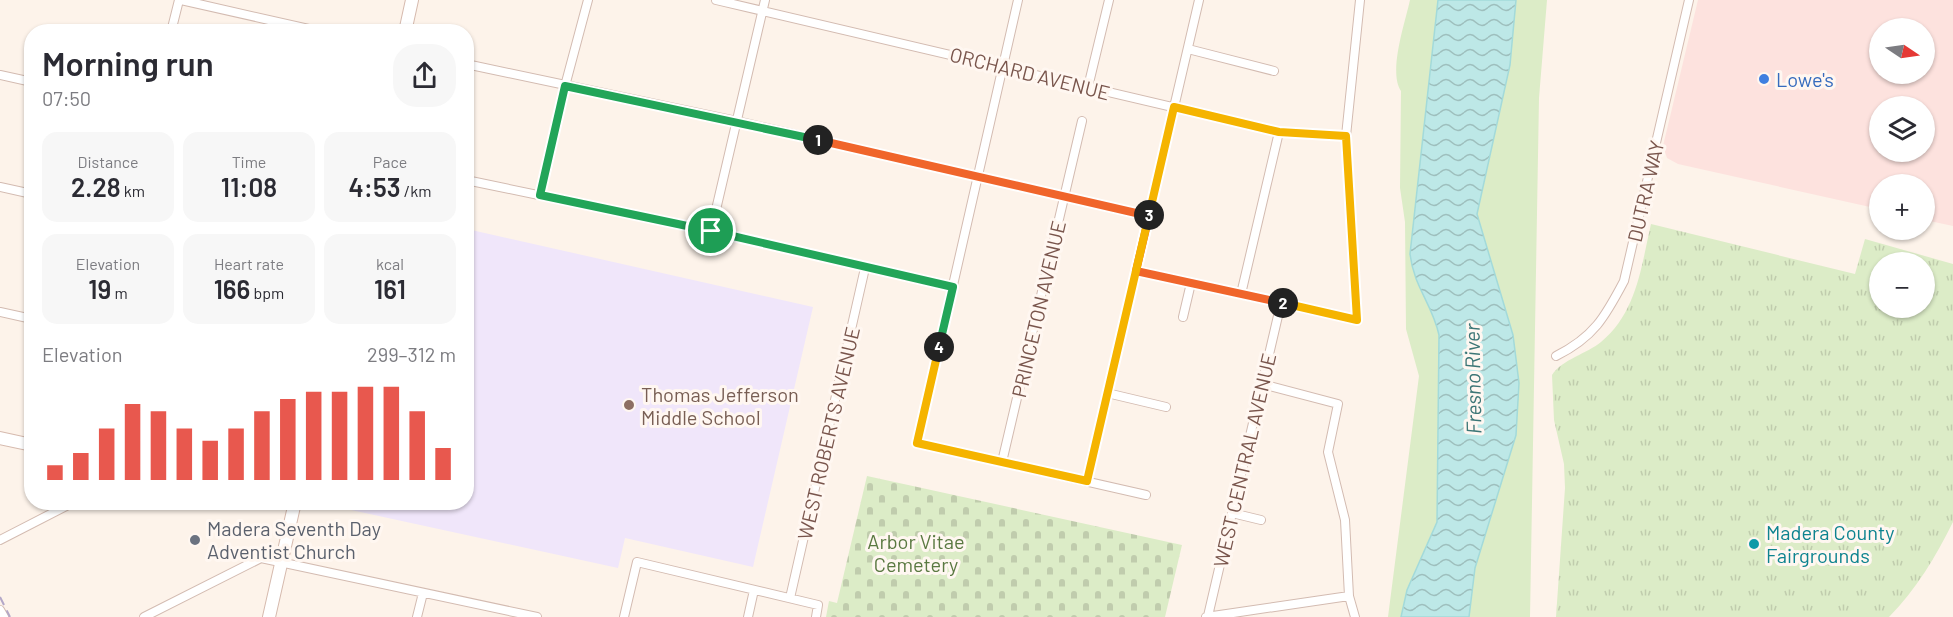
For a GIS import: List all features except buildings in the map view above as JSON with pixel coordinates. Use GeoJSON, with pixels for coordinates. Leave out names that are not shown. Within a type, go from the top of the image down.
{"type":"FeatureCollection","features":[{"type":"Feature","properties":{"kind":"main road"},"geometry":{"type":"LineString","coordinates":[[407,24],[412,0]]}},
{"type":"Feature","properties":{"kind":"main road"},"geometry":{"type":"LineString","coordinates":[[0,438],[24,444]]}},
{"type":"Feature","properties":{"kind":"main road"},"geometry":{"type":"LineString","coordinates":[[268,617],[291,510]]}},
{"type":"Feature","properties":{"kind":"street"},"geometry":{"type":"LineString","coordinates":[[173,24],[180,0],[286,24]]}},
{"type":"Feature","properties":{"kind":"street"},"geometry":{"type":"LineString","coordinates":[[540,195],[588,0]]}},
{"type":"Feature","properties":{"kind":"street","name":"ORCHARD AVENUE"},"geometry":{"type":"LineString","coordinates":[[716,0],[1279,132],[1346,136]]}},
{"type":"Feature","properties":{"kind":"street"},"geometry":{"type":"LineString","coordinates":[[711,231],[765,0]]}},
{"type":"Feature","properties":{"kind":"street"},"geometry":{"type":"LineString","coordinates":[[1018,0],[917,443],[1146,495]]}},
{"type":"Feature","properties":{"kind":"street"},"geometry":{"type":"LineString","coordinates":[[1088,87],[1109,0]]}},
{"type":"Feature","properties":{"kind":"street"},"geometry":{"type":"LineString","coordinates":[[1087,481],[1199,0]]}},
{"type":"Feature","properties":{"kind":"street"},"geometry":{"type":"LineString","coordinates":[[1136,271],[1357,320],[1346,136],[1360,0]]}},
{"type":"Feature","properties":{"kind":"street","name":"DUTRA WAY"},"geometry":{"type":"LineString","coordinates":[[1556,356],[1569,349],[1604,321],[1624,281],[1689,0]]}},
{"type":"Feature","properties":{"kind":"street"},"geometry":{"type":"LineString","coordinates":[[1188,49],[1274,71]]}},
{"type":"Feature","properties":{"kind":"street"},"geometry":{"type":"LineString","coordinates":[[474,66],[736,122],[1149,216]]}},
{"type":"Feature","properties":{"kind":"street"},"geometry":{"type":"LineString","coordinates":[[0,75],[24,80]]}},
{"type":"Feature","properties":{"kind":"street","name":"PRINCETON AVENUE"},"geometry":{"type":"LineString","coordinates":[[1002,462],[1082,121]]}},
{"type":"Feature","properties":{"kind":"street"},"geometry":{"type":"LineString","coordinates":[[1241,294],[1279,132]]}},
{"type":"Feature","properties":{"kind":"street"},"geometry":{"type":"LineString","coordinates":[[474,182],[711,231],[953,287]]}},
{"type":"Feature","properties":{"kind":"street"},"geometry":{"type":"LineString","coordinates":[[0,186],[24,192]]}},
{"type":"Feature","properties":{"kind":"street","name":"WEST ROBERTS AVENUE"},"geometry":{"type":"LineString","coordinates":[[790,598],[865,268]]}},
{"type":"Feature","properties":{"kind":"street"},"geometry":{"type":"LineString","coordinates":[[1183,317],[1191,283]]}},
{"type":"Feature","properties":{"kind":"street","name":"WEST CENTRAL AVENUE"},"geometry":{"type":"LineString","coordinates":[[1207,617],[1281,303]]}},
{"type":"Feature","properties":{"kind":"street"},"geometry":{"type":"LineString","coordinates":[[0,312],[24,317]]}},
{"type":"Feature","properties":{"kind":"street"},"geometry":{"type":"LineString","coordinates":[[1262,384],[1338,404],[1328,452],[1345,520],[1349,596],[1355,617]]}},
{"type":"Feature","properties":{"kind":"street"},"geometry":{"type":"LineString","coordinates":[[1107,393],[1166,407]]}},
{"type":"Feature","properties":{"kind":"street"},"geometry":{"type":"LineString","coordinates":[[0,540],[58,510]]}},
{"type":"Feature","properties":{"kind":"street"},"geometry":{"type":"LineString","coordinates":[[1232,513],[1261,520]]}},
{"type":"Feature","properties":{"kind":"street"},"geometry":{"type":"LineString","coordinates":[[144,617],[261,558],[515,615],[537,617]]}},
{"type":"Feature","properties":{"kind":"street"},"geometry":{"type":"LineString","coordinates":[[624,617],[636,562],[818,605],[816,617]]}},
{"type":"Feature","properties":{"kind":"street"},"geometry":{"type":"LineString","coordinates":[[748,617],[754,590]]}},
{"type":"Feature","properties":{"kind":"street"},"geometry":{"type":"LineString","coordinates":[[417,617],[423,593]]}},
{"type":"Feature","properties":{"kind":"street"},"geometry":{"type":"LineString","coordinates":[[1207,617],[1349,596]]}},
{"type":"Feature","properties":{"kind":"street"},"geometry":{"type":"LineString","coordinates":[[0,610],[4,617]]}},
{"type":"Feature","properties":{"kind":"shaded area"},"geometry":{"type":"Polygon","coordinates":[[[1698,0],[1953,0],[1953,226],[1935,222],[1935,174],[1869,174],[1869,207],[1678,164],[1667,158],[1663,146],[1698,0]]]}},
{"type":"Feature","properties":{"kind":"shaded area","name":"Thomas Jefferson Middle School"},"geometry":{"type":"Polygon","coordinates":[[[474,231],[813,307],[753,567],[625,538],[618,568],[351,510],[474,510],[474,231]]]}},
{"type":"Feature","properties":{"kind":"green space"},"geometry":{"type":"Polygon","coordinates":[[[1410,0],[1547,0],[1539,98],[1530,617],[1388,617],[1419,376],[1406,329],[1405,222],[1400,188],[1401,91],[1397,83],[1396,72],[1399,47],[1410,0]]]}},
{"type":"Feature","properties":{"kind":"green space"},"geometry":{"type":"Polygon","coordinates":[[[1651,224],[1855,274],[1865,239],[1911,252],[1869,252],[1869,318],[1935,318],[1935,259],[1953,264],[1953,522],[1925,572],[1889,617],[1556,617],[1565,488],[1564,464],[1554,420],[1552,375],[1568,361],[1596,346],[1613,330],[1630,303],[1651,224]]]}},
{"type":"Feature","properties":{"kind":"green space","name":"Arbor Vitae Cemetery"},"geometry":{"type":"Polygon","coordinates":[[[867,476],[1182,545],[1165,617],[826,617],[829,601],[837,603],[867,476]]]}},
{"type":"Feature","properties":{"kind":"water","name":"Fresno River"},"geometry":{"type":"Polygon","coordinates":[[[1438,0],[1516,0],[1510,65],[1477,214],[1513,335],[1519,383],[1516,435],[1475,568],[1469,617],[1401,617],[1407,590],[1437,522],[1439,335],[1415,276],[1410,254],[1438,0]]]}},
{"type":"Feature","properties":{"kind":"railway"},"geometry":{"type":"LineString","coordinates":[[0,597],[10,617]]}},
{"type":"Feature","properties":{"kind":"place","name":"Lowe's"},"geometry":{"type":"Point","coordinates":[1764,79]}},
{"type":"Feature","properties":{"kind":"place","name":"Thomas Jefferson Middle School"},"geometry":{"type":"Point","coordinates":[629,405]}},
{"type":"Feature","properties":{"kind":"place","name":"Madera Seventh Day Adventist Church"},"geometry":{"type":"Point","coordinates":[195,540]}},
{"type":"Feature","properties":{"kind":"place","name":"Madera County Fairgrounds"},"geometry":{"type":"Point","coordinates":[1754,544]}},
{"type":"Feature","properties":{"kind":"route"},"geometry":{"type":"LineString","coordinates":[[711,231],[540,195],[565,86],[736,122],[1149,216],[1136,271],[1357,320],[1346,136],[1279,132],[1174,107],[1149,216],[1136,271],[1087,481],[917,443],[953,287],[711,231]]}}]}
